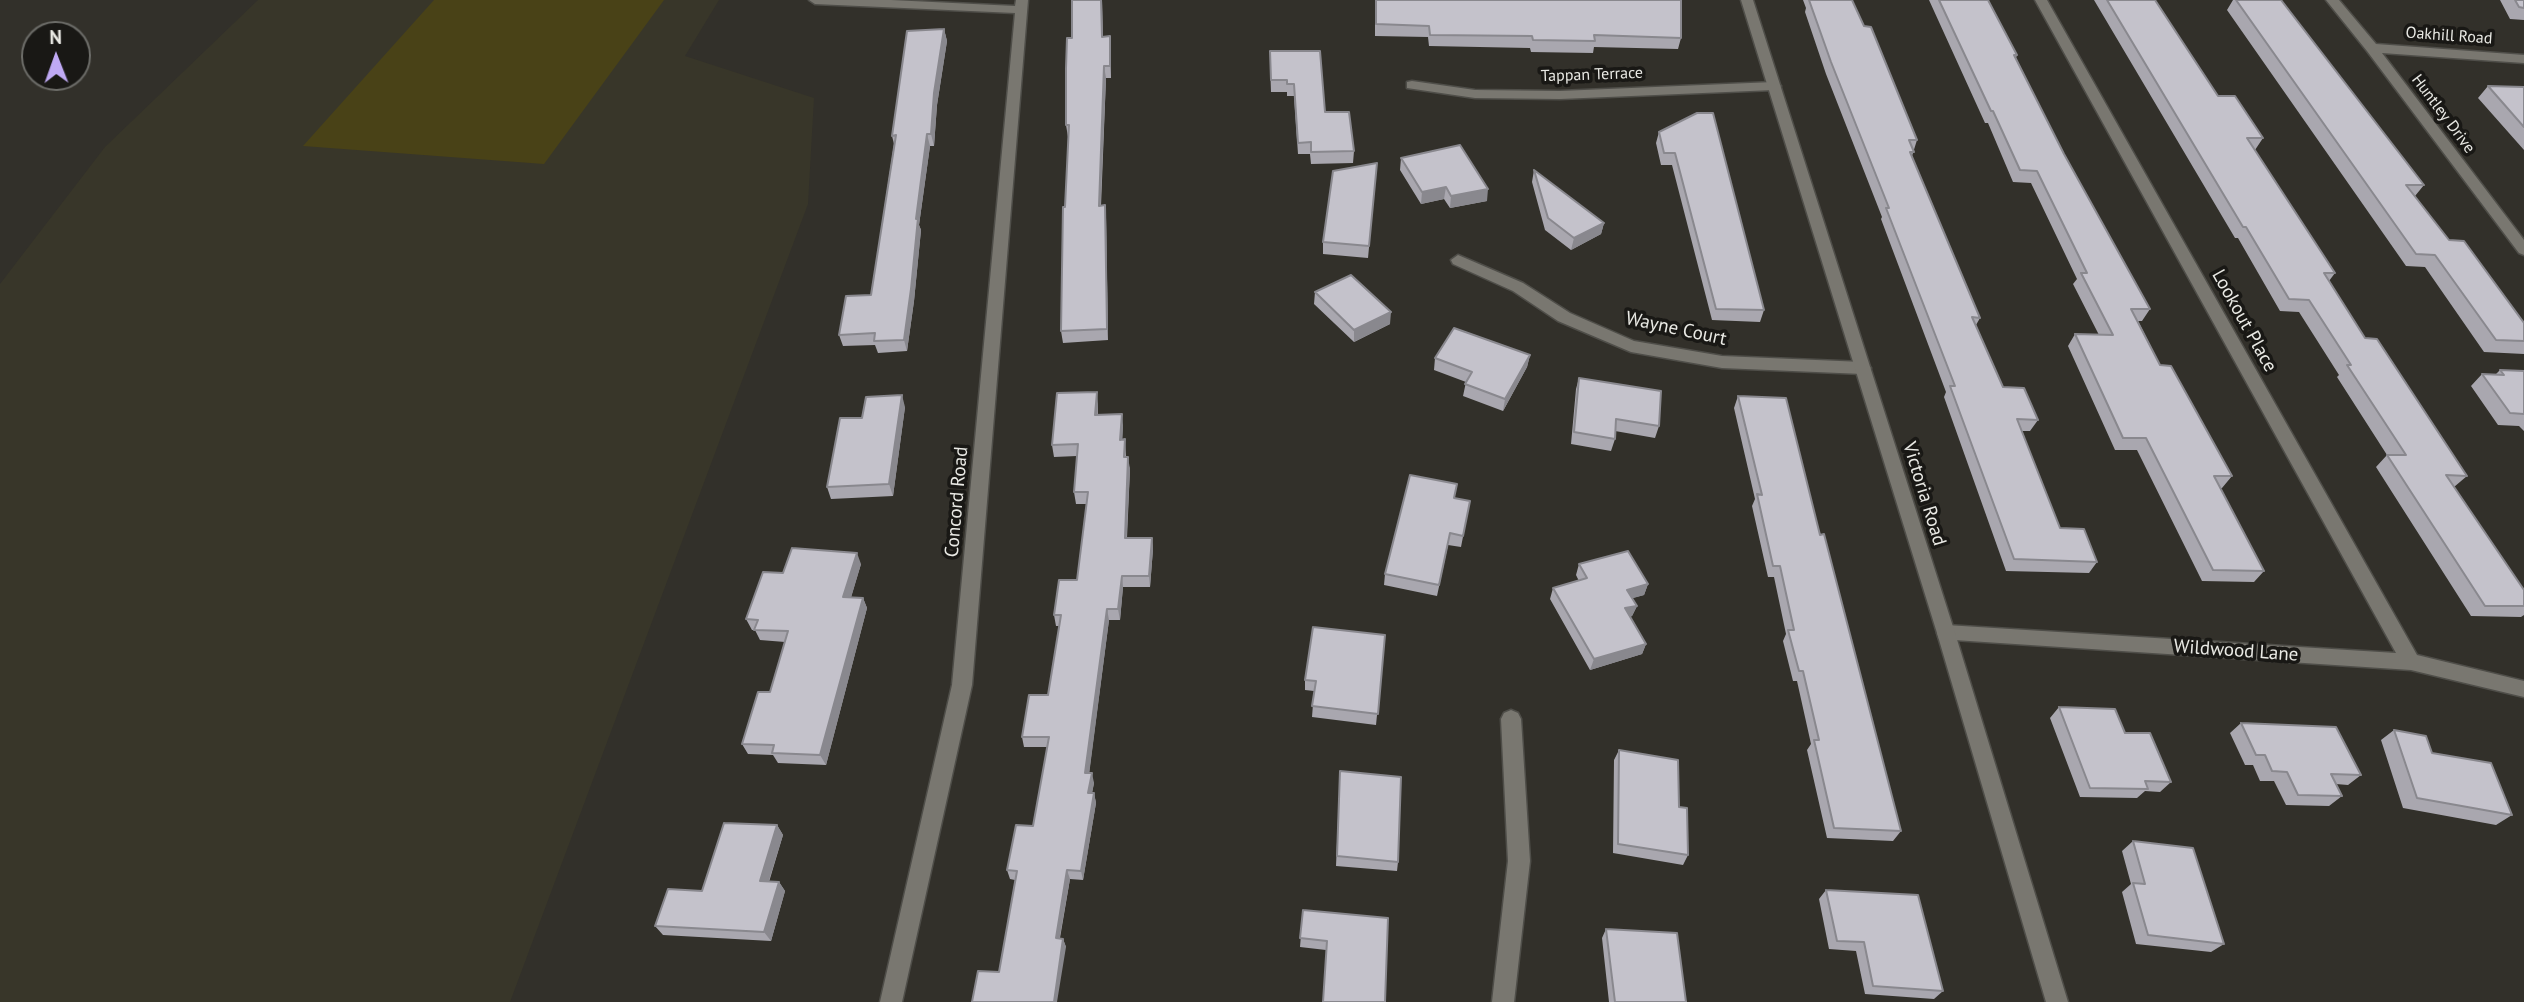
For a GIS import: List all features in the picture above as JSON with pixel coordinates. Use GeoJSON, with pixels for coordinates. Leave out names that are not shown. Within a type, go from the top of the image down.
{"type":"FeatureCollection","features":[{"type":"Feature","properties":{"kind":"street"},"geometry":{"type":"LineString","coordinates":[[815,0],[1021,5]]}},
{"type":"Feature","properties":{"kind":"street","name":"Victoria Road"},"geometry":{"type":"LineString","coordinates":[[1747,0],[1946,633],[2057,1002]]}},
{"type":"Feature","properties":{"kind":"street","name":"Lookout Place"},"geometry":{"type":"LineString","coordinates":[[2041,0],[2410,662]]}},
{"type":"Feature","properties":{"kind":"street","name":"Huntley Drive"},"geometry":{"type":"LineString","coordinates":[[2332,0],[2372,48],[2524,250]]}},
{"type":"Feature","properties":{"kind":"street","name":"Concord Road"},"geometry":{"type":"LineString","coordinates":[[891,1002],[962,685],[1021,5]]}},
{"type":"Feature","properties":{"kind":"street","name":"Oakhill Road"},"geometry":{"type":"LineString","coordinates":[[2372,48],[2524,59]]}},
{"type":"Feature","properties":{"kind":"street","name":"Tappan Terrace"},"geometry":{"type":"LineString","coordinates":[[1412,85],[1475,94],[1560,95],[1774,86]]}},
{"type":"Feature","properties":{"kind":"street","name":"Wayne Court"},"geometry":{"type":"LineString","coordinates":[[1458,260],[1518,287],[1564,317],[1631,346],[1722,362],[1863,368]]}},
{"type":"Feature","properties":{"kind":"street","name":"Wildwood Lane"},"geometry":{"type":"LineString","coordinates":[[1946,633],[2410,662],[2524,689]]}},
{"type":"Feature","properties":{"kind":"street"},"geometry":{"type":"LineString","coordinates":[[1503,1002],[1519,860],[1511,719]]}},
{"type":"Feature","properties":{"kind":"shaded area"},"geometry":{"type":"Polygon","coordinates":[[[258,0],[719,0],[685,56],[814,98],[808,204],[510,1002],[0,1002],[0,284],[105,147],[258,0]]]}},
{"type":"Feature","properties":{"kind":"shaded area"},"geometry":{"type":"Polygon","coordinates":[[[434,0],[664,0],[544,164],[303,146],[434,0]]]}},
{"type":"Feature","properties":{"kind":"building"},"geometry":{"type":"Polygon","coordinates":[[[1072,0],[1101,0],[1102,37],[1110,36],[1110,66],[1104,66],[1099,206],[1105,205],[1107,329],[1061,331],[1063,207],[1069,125],[1066,125],[1066,68],[1067,38],[1072,38],[1072,0]]]}},
{"type":"Feature","properties":{"kind":"building"},"geometry":{"type":"Polygon","coordinates":[[[1376,0],[1681,0],[1681,38],[1594,35],[1595,41],[1533,40],[1532,36],[1430,35],[1429,26],[1376,24],[1376,0]]]}},
{"type":"Feature","properties":{"kind":"building"},"geometry":{"type":"Polygon","coordinates":[[[1809,0],[1852,0],[1864,26],[1871,27],[1917,140],[1909,140],[1914,152],[1910,152],[1980,318],[1972,317],[2003,387],[2024,388],[2038,420],[2017,419],[2060,528],[2084,529],[2097,562],[2014,559],[1950,386],[1955,386],[1809,0]]]}},
{"type":"Feature","properties":{"kind":"building"},"geometry":{"type":"Polygon","coordinates":[[[1939,0],[1988,0],[2064,154],[2150,309],[2131,309],[2160,365],[2171,366],[2232,476],[2214,476],[2264,571],[2213,570],[2146,438],[2123,438],[2075,334],[2113,335],[2081,273],[2087,273],[2037,171],[2020,170],[1939,0]]]}},
{"type":"Feature","properties":{"kind":"building"},"geometry":{"type":"Polygon","coordinates":[[[2107,0],[2155,0],[2218,96],[2235,96],[2263,138],[2247,138],[2335,273],[2324,273],[2365,338],[2377,339],[2467,476],[2446,475],[2524,590],[2524,606],[2485,606],[2387,455],[2406,455],[2347,365],[2351,365],[2309,300],[2289,299],[2107,0]]]}},
{"type":"Feature","properties":{"kind":"building"},"geometry":{"type":"Polygon","coordinates":[[[2236,0],[2281,0],[2424,185],[2406,185],[2449,240],[2464,241],[2524,323],[2524,341],[2496,340],[2435,255],[2416,254],[2236,0]]]}},
{"type":"Feature","properties":{"kind":"building"},"geometry":{"type":"Polygon","coordinates":[[[2515,0],[2524,0],[2524,8],[2519,7],[2515,0]]]}},
{"type":"Feature","properties":{"kind":"building"},"geometry":{"type":"Polygon","coordinates":[[[944,29],[931,134],[927,134],[916,219],[918,218],[904,340],[874,341],[875,333],[839,335],[846,296],[871,295],[896,135],[892,136],[907,31],[944,29]]]}},
{"type":"Feature","properties":{"kind":"building"},"geometry":{"type":"Polygon","coordinates":[[[1270,51],[1320,51],[1325,112],[1349,112],[1354,151],[1311,152],[1311,142],[1298,143],[1294,84],[1287,84],[1287,80],[1271,80],[1270,51]]]}},
{"type":"Feature","properties":{"kind":"building"},"geometry":{"type":"Polygon","coordinates":[[[2488,86],[2524,87],[2524,127],[2488,86]]]}},
{"type":"Feature","properties":{"kind":"building"},"geometry":{"type":"Polygon","coordinates":[[[1697,113],[1713,113],[1764,310],[1716,309],[1675,153],[1664,153],[1659,132],[1697,113]]]}},
{"type":"Feature","properties":{"kind":"building"},"geometry":{"type":"Polygon","coordinates":[[[1460,145],[1488,189],[1451,196],[1446,187],[1422,192],[1401,158],[1460,145]]]}},
{"type":"Feature","properties":{"kind":"building"},"geometry":{"type":"Polygon","coordinates":[[[1377,163],[1369,246],[1323,242],[1333,171],[1377,163]]]}},
{"type":"Feature","properties":{"kind":"building"},"geometry":{"type":"Polygon","coordinates":[[[1534,170],[1604,223],[1574,238],[1548,218],[1534,170]]]}},
{"type":"Feature","properties":{"kind":"building"},"geometry":{"type":"Polygon","coordinates":[[[1351,275],[1391,312],[1354,330],[1315,292],[1351,275]]]}},
{"type":"Feature","properties":{"kind":"building"},"geometry":{"type":"Polygon","coordinates":[[[1454,328],[1530,355],[1505,399],[1465,384],[1472,372],[1435,358],[1454,328]]]}},
{"type":"Feature","properties":{"kind":"building"},"geometry":{"type":"Polygon","coordinates":[[[2500,370],[2524,371],[2524,414],[2510,413],[2482,374],[2504,375],[2500,370]]]}},
{"type":"Feature","properties":{"kind":"building"},"geometry":{"type":"Polygon","coordinates":[[[1579,378],[1661,391],[1659,426],[1616,419],[1615,439],[1574,432],[1579,378]]]}},
{"type":"Feature","properties":{"kind":"building"},"geometry":{"type":"Polygon","coordinates":[[[1097,392],[1095,415],[1122,414],[1120,440],[1125,439],[1124,457],[1128,457],[1125,538],[1152,538],[1149,576],[1122,576],[1118,609],[1107,609],[1085,773],[1092,773],[1088,793],[1094,793],[1081,871],[1067,870],[1056,938],[1063,939],[1054,1002],[972,1002],[978,971],[999,972],[1017,871],[1007,870],[1016,825],[1033,826],[1049,737],[1022,737],[1029,695],[1048,695],[1061,615],[1054,615],[1059,580],[1077,580],[1088,492],[1074,492],[1078,444],[1052,445],[1057,393],[1097,392]]]}},
{"type":"Feature","properties":{"kind":"building"},"geometry":{"type":"Polygon","coordinates":[[[902,395],[889,484],[827,487],[840,418],[862,418],[866,397],[902,395]]]}},
{"type":"Feature","properties":{"kind":"building"},"geometry":{"type":"Polygon","coordinates":[[[1738,396],[1786,398],[1820,535],[1824,534],[1901,831],[1834,828],[1814,740],[1819,740],[1803,671],[1799,671],[1788,630],[1794,630],[1780,566],[1773,566],[1757,494],[1762,495],[1738,396]]]}},
{"type":"Feature","properties":{"kind":"building"},"geometry":{"type":"Polygon","coordinates":[[[1410,475],[1457,484],[1454,498],[1470,501],[1463,536],[1450,533],[1439,585],[1385,574],[1410,475]]]}},
{"type":"Feature","properties":{"kind":"building"},"geometry":{"type":"Polygon","coordinates":[[[792,548],[857,553],[843,597],[863,598],[820,755],[772,753],[774,745],[742,744],[758,692],[770,692],[788,631],[754,630],[758,620],[746,619],[763,572],[783,573],[792,548]]]}},
{"type":"Feature","properties":{"kind":"building"},"geometry":{"type":"Polygon","coordinates":[[[1628,551],[1648,584],[1627,590],[1637,606],[1625,608],[1646,644],[1594,659],[1553,588],[1587,578],[1579,564],[1628,551]]]}},
{"type":"Feature","properties":{"kind":"building"},"geometry":{"type":"Polygon","coordinates":[[[1313,627],[1385,635],[1378,714],[1312,706],[1316,681],[1305,680],[1313,627]]]}},
{"type":"Feature","properties":{"kind":"building"},"geometry":{"type":"Polygon","coordinates":[[[2059,707],[2115,709],[2125,733],[2150,733],[2171,782],[2145,781],[2148,789],[2090,788],[2059,707]]]}},
{"type":"Feature","properties":{"kind":"building"},"geometry":{"type":"Polygon","coordinates":[[[2241,723],[2336,727],[2361,775],[2331,774],[2342,796],[2298,795],[2287,772],[2272,771],[2265,755],[2256,755],[2241,723]]]}},
{"type":"Feature","properties":{"kind":"building"},"geometry":{"type":"Polygon","coordinates":[[[2394,730],[2426,736],[2432,753],[2491,763],[2512,815],[2417,798],[2394,730]]]}},
{"type":"Feature","properties":{"kind":"building"},"geometry":{"type":"Polygon","coordinates":[[[1619,750],[1678,760],[1679,807],[1687,808],[1688,855],[1618,844],[1619,750]]]}},
{"type":"Feature","properties":{"kind":"building"},"geometry":{"type":"Polygon","coordinates":[[[1340,771],[1401,777],[1398,862],[1337,856],[1340,771]]]}},
{"type":"Feature","properties":{"kind":"building"},"geometry":{"type":"Polygon","coordinates":[[[724,823],[777,825],[760,881],[779,882],[764,932],[655,926],[668,889],[702,891],[724,823]]]}},
{"type":"Feature","properties":{"kind":"building"},"geometry":{"type":"Polygon","coordinates":[[[2133,841],[2193,848],[2224,944],[2148,935],[2133,883],[2145,884],[2133,841]]]}},
{"type":"Feature","properties":{"kind":"building"},"geometry":{"type":"Polygon","coordinates":[[[1826,890],[1918,895],[1943,991],[1873,986],[1864,942],[1837,941],[1826,890]]]}},
{"type":"Feature","properties":{"kind":"building"},"geometry":{"type":"Polygon","coordinates":[[[1303,910],[1388,918],[1385,1002],[1323,1002],[1327,941],[1300,938],[1303,910]]]}},
{"type":"Feature","properties":{"kind":"building"},"geometry":{"type":"Polygon","coordinates":[[[1606,929],[1677,933],[1686,1002],[1615,1002],[1606,929]]]}}]}
